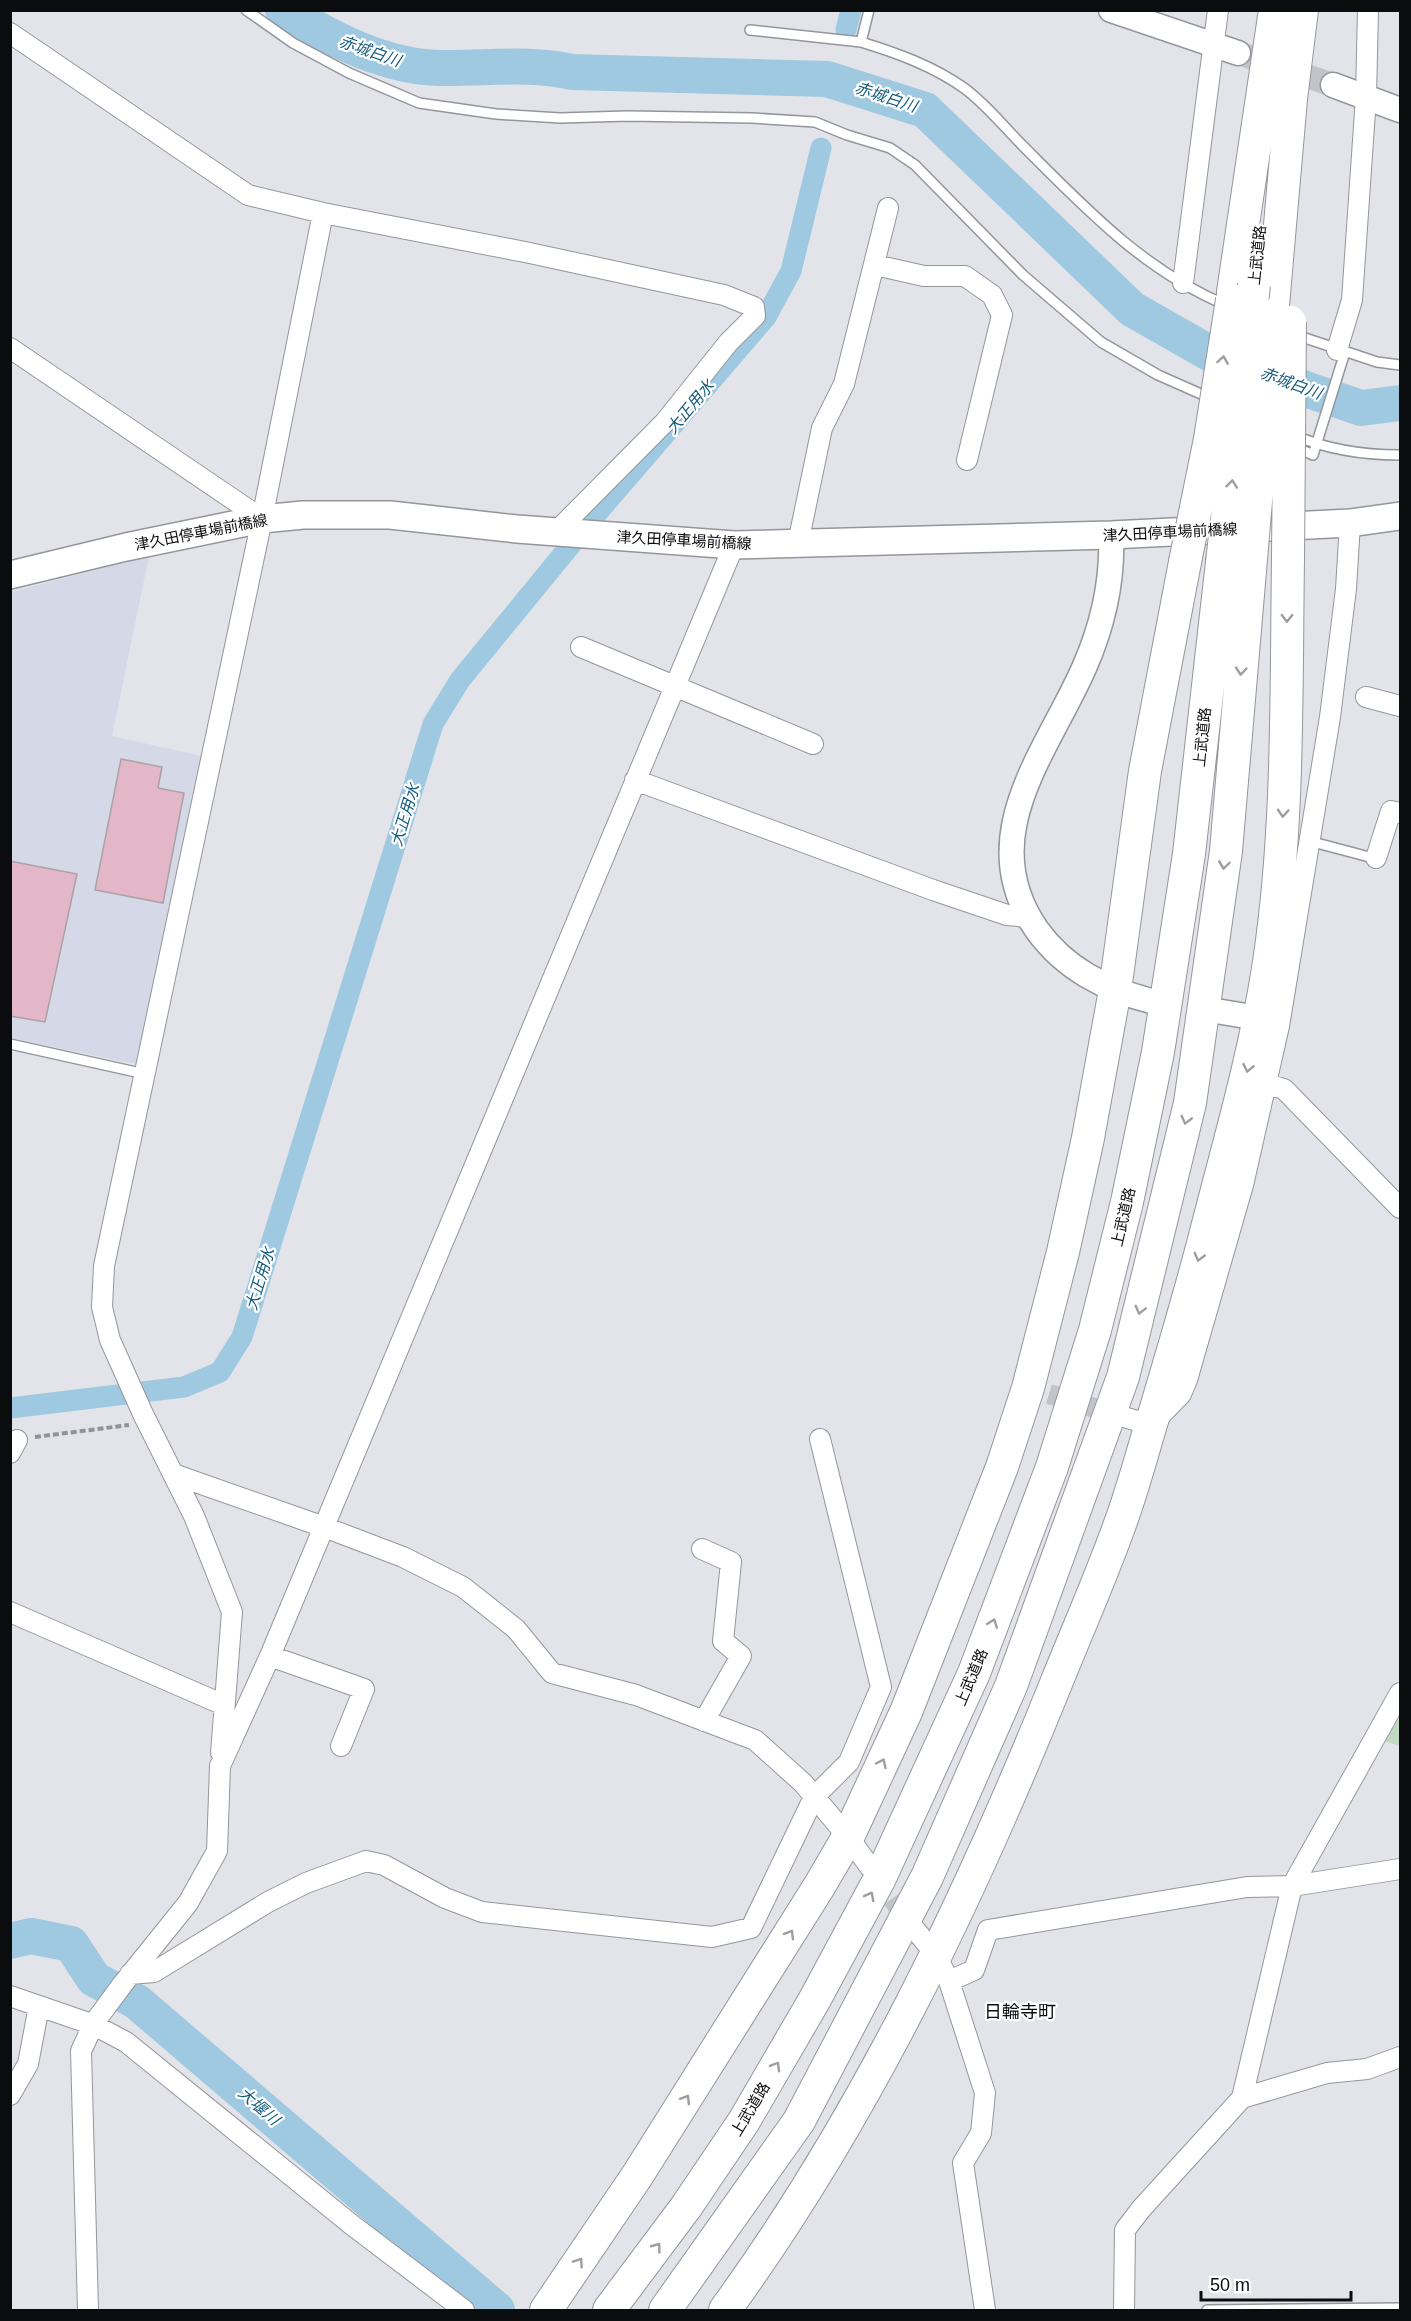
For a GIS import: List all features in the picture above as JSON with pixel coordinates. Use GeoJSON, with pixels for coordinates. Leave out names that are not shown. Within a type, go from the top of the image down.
{"type":"FeatureCollection","features":[{"type":"Feature","properties":{"kind":"highway"},"geometry":{"type":"LineString","coordinates":[[725,2310],[767,2253],[836,2144],[906,2016],[942,1968],[984,1854],[1058,1680],[1121,1523],[1195,1272],[1243,1090],[1268,966],[1280,859],[1287,676],[1288,559],[1263,301],[1275,10]]}},
{"type":"Feature","properties":{"kind":"highway","name":"上武道路"},"geometry":{"type":"LineString","coordinates":[[609,2310],[686,2207],[744,2121],[815,1999],[879,1880],[974,1673],[1052,1467],[1095,1330],[1127,1202],[1158,1052],[1236,567],[1263,301],[1281,10]]}},
{"type":"Feature","properties":{"kind":"highway"},"geometry":{"type":"LineString","coordinates":[[546,2310],[643,2166],[814,1895],[848,1837],[906,1712],[1002,1467],[1038,1391],[1115,990],[1145,771],[1210,439],[1263,301],[1302,10]]}},
{"type":"Feature","properties":{"kind":"highway","name":"上武道路"},"geometry":{"type":"LineString","coordinates":[[665,2310],[799,2121],[927,1877],[1011,1686],[1123,1377],[1190,1102],[1226,851],[1236,567]]}},
{"type":"Feature","properties":{"kind":"main road","name":"津久田停車場前橋線"},"geometry":{"type":"LineString","coordinates":[[10,575],[126,547],[261,519],[303,515],[390,515],[559,532],[734,545],[1111,535],[1178,525],[1350,523],[1401,516]]}},
{"type":"Feature","properties":{"kind":"street"},"geometry":{"type":"LineString","coordinates":[[1112,10],[1238,53]]}},
{"type":"Feature","properties":{"kind":"street"},"geometry":{"type":"LineString","coordinates":[[1183,282],[1218,10]]}},
{"type":"Feature","properties":{"kind":"street"},"geometry":{"type":"LineString","coordinates":[[1342,354],[1352,300],[1366,97],[1368,10]]}},
{"type":"Feature","properties":{"kind":"street"},"geometry":{"type":"LineString","coordinates":[[10,33],[248,195],[323,213],[525,252],[724,296],[754,307],[754,316],[728,343],[665,422],[559,532]]}},
{"type":"Feature","properties":{"kind":"street"},"geometry":{"type":"LineString","coordinates":[[1333,85],[1401,110]]}},
{"type":"Feature","properties":{"kind":"street"},"geometry":{"type":"LineString","coordinates":[[798,543],[822,428],[844,384],[888,208]]}},
{"type":"Feature","properties":{"kind":"street"},"geometry":{"type":"LineString","coordinates":[[88,2310],[81,2051],[94,2024],[126,1979],[188,1904],[217,1851],[220,1766],[232,1612],[194,1516],[145,1418],[110,1340],[102,1307],[104,1266],[323,213]]}},
{"type":"Feature","properties":{"kind":"street"},"geometry":{"type":"LineString","coordinates":[[875,265],[924,276],[965,276],[992,295],[1002,315],[966,460]]}},
{"type":"Feature","properties":{"kind":"street"},"geometry":{"type":"LineString","coordinates":[[10,348],[261,519]]}},
{"type":"Feature","properties":{"kind":"street"},"geometry":{"type":"LineString","coordinates":[[1118,1415],[1150,1425],[1181,1394],[1224,1258],[1267,1084],[1330,717],[1339,651],[1350,523]]}},
{"type":"Feature","properties":{"kind":"street"},"geometry":{"type":"LineString","coordinates":[[1111,535],[1111,579],[1094,641],[1074,689],[1032,766],[1016,813],[1013,834],[1015,877],[1028,917],[1044,940],[1061,957],[1094,981],[1150,1001]]}},
{"type":"Feature","properties":{"kind":"street"},"geometry":{"type":"LineString","coordinates":[[220,1766],[270,1656],[734,545]]}},
{"type":"Feature","properties":{"kind":"street"},"geometry":{"type":"LineString","coordinates":[[581,647],[813,744]]}},
{"type":"Feature","properties":{"kind":"street"},"geometry":{"type":"LineString","coordinates":[[1366,697],[1401,706]]}},
{"type":"Feature","properties":{"kind":"street"},"geometry":{"type":"LineString","coordinates":[[635,780],[645,786],[880,868],[933,890],[1007,915],[1028,917]]}},
{"type":"Feature","properties":{"kind":"street"},"geometry":{"type":"LineString","coordinates":[[1379,859],[1391,811],[1401,813]]}},
{"type":"Feature","properties":{"kind":"street"},"geometry":{"type":"LineString","coordinates":[[1210,1010],[1258,1018]]}},
{"type":"Feature","properties":{"kind":"street"},"geometry":{"type":"LineString","coordinates":[[1267,1084],[1284,1089],[1401,1208]]}},
{"type":"Feature","properties":{"kind":"street"},"geometry":{"type":"LineString","coordinates":[[126,1979],[154,1972],[268,1902],[306,1882],[366,1861],[384,1865],[445,1898],[482,1912],[712,1937],[751,1928],[814,1797],[849,1762],[881,1687],[820,1439]]}},
{"type":"Feature","properties":{"kind":"street"},"geometry":{"type":"LineString","coordinates":[[173,1474],[403,1557],[463,1587],[516,1629],[552,1673],[636,1695],[754,1740],[803,1784],[870,1867]]}},
{"type":"Feature","properties":{"kind":"street"},"geometry":{"type":"LineString","coordinates":[[702,1549],[731,1562],[723,1641],[741,1656],[704,1721]]}},
{"type":"Feature","properties":{"kind":"street"},"geometry":{"type":"LineString","coordinates":[[10,1612],[224,1705]]}},
{"type":"Feature","properties":{"kind":"street"},"geometry":{"type":"LineString","coordinates":[[270,1656],[364,1689],[340,1746]]}},
{"type":"Feature","properties":{"kind":"street"},"geometry":{"type":"LineString","coordinates":[[1124,2310],[1125,2230],[1141,2209],[1242,2098],[1292,1886],[1401,1693]]}},
{"type":"Feature","properties":{"kind":"street"},"geometry":{"type":"LineString","coordinates":[[942,1968],[974,1970],[988,1930],[1247,1887],[1292,1886],[1401,1869]]}},
{"type":"Feature","properties":{"kind":"street"},"geometry":{"type":"LineString","coordinates":[[908,1921],[942,1968],[985,2093],[981,2133],[963,2163],[986,2310]]}},
{"type":"Feature","properties":{"kind":"street"},"geometry":{"type":"LineString","coordinates":[[10,1996],[94,2024],[126,2042],[352,2225],[464,2310]]}},
{"type":"Feature","properties":{"kind":"street"},"geometry":{"type":"LineString","coordinates":[[10,2095],[28,2064],[39,2006]]}},
{"type":"Feature","properties":{"kind":"street"},"geometry":{"type":"LineString","coordinates":[[1242,2098],[1327,2073],[1367,2069],[1401,2057]]}},
{"type":"Feature","properties":{"kind":"lane"},"geometry":{"type":"LineString","coordinates":[[246,10],[293,43],[340,68],[419,103],[496,114],[560,118],[628,116],[815,122],[847,135],[890,148],[915,165],[1023,275],[1101,342],[1158,375],[1221,403]]}},
{"type":"Feature","properties":{"kind":"lane"},"geometry":{"type":"LineString","coordinates":[[861,42],[869,10]]}},
{"type":"Feature","properties":{"kind":"lane"},"geometry":{"type":"LineString","coordinates":[[750,30],[861,42],[940,72],[967,90],[1103,225],[1143,259],[1210,299],[1311,342],[1342,354],[1401,365]]}},
{"type":"Feature","properties":{"kind":"lane"},"geometry":{"type":"LineString","coordinates":[[1283,441],[1313,455],[1342,354]]}},
{"type":"Feature","properties":{"kind":"lane"},"geometry":{"type":"LineString","coordinates":[[1203,405],[1223,414]]}},
{"type":"Feature","properties":{"kind":"lane"},"geometry":{"type":"LineString","coordinates":[[1231,408],[1273,426]]}},
{"type":"Feature","properties":{"kind":"lane"},"geometry":{"type":"LineString","coordinates":[[1233,419],[1273,437]]}},
{"type":"Feature","properties":{"kind":"lane"},"geometry":{"type":"LineString","coordinates":[[1284,431],[1352,452],[1401,455]]}},
{"type":"Feature","properties":{"kind":"lane"},"geometry":{"type":"LineString","coordinates":[[1308,840],[1379,859]]}},
{"type":"Feature","properties":{"kind":"lane"},"geometry":{"type":"LineString","coordinates":[[10,1044],[145,1074]]}},
{"type":"Feature","properties":{"kind":"lane"},"geometry":{"type":"LineString","coordinates":[[1207,2310],[1401,2308]]}},
{"type":"Feature","properties":{"kind":"path"},"geometry":{"type":"LineString","coordinates":[[14,1446],[145,1418]]}},
{"type":"Feature","properties":{"kind":"shaded area"},"geometry":{"type":"Polygon","coordinates":[[[149,556],[112,736],[206,757],[140,1065],[11,1038],[11,592],[149,556]]]}},
{"type":"Feature","properties":{"kind":"green space"},"geometry":{"type":"Polygon","coordinates":[[[1400,1712],[1400,1746],[1384,1741],[1400,1712]]]}},
{"type":"Feature","properties":{"kind":"building"},"geometry":{"type":"Polygon","coordinates":[[[121,759],[162,767],[158,788],[184,793],[163,903],[95,890],[121,759]]]}},
{"type":"Feature","properties":{"kind":"building"},"geometry":{"type":"Polygon","coordinates":[[[10,861],[77,874],[45,1022],[10,1016],[10,861]]]}},
{"type":"Feature","properties":{"kind":"waterway","name":"赤城白川"},"geometry":{"type":"LineString","coordinates":[[283,10],[358,49],[378,57],[419,66],[440,68],[539,67],[572,72],[827,79],[925,110],[1132,309],[1211,354],[1308,390],[1361,408],[1400,403]]}},
{"type":"Feature","properties":{"kind":"waterway","name":"大正用水"},"geometry":{"type":"LineString","coordinates":[[846,30],[851,10]]}},
{"type":"Feature","properties":{"kind":"waterway","name":"大正用水"},"geometry":{"type":"LineString","coordinates":[[10,1408],[184,1387],[220,1372],[242,1337],[433,724],[460,680],[592,519],[766,317],[791,271],[821,148]]}},
{"type":"Feature","properties":{"kind":"waterway","name":"大堰川"},"geometry":{"type":"LineString","coordinates":[[10,1941],[31,1936],[71,1944],[94,1979],[137,2002],[497,2310]]}},
{"type":"Feature","properties":{"kind":"tunnel"},"geometry":{"type":"LineString","coordinates":[[1238,53],[1333,85]]}},
{"type":"Feature","properties":{"kind":"tunnel"},"geometry":{"type":"LineString","coordinates":[[1049,1394],[1117,1415]]}},
{"type":"Feature","properties":{"kind":"tunnel"},"geometry":{"type":"LineString","coordinates":[[875,1874],[908,1921]]}},
{"type":"Feature","properties":{"kind":"district","name":"日輪寺町"},"geometry":{"type":"Point","coordinates":[1020,2012]}}]}
